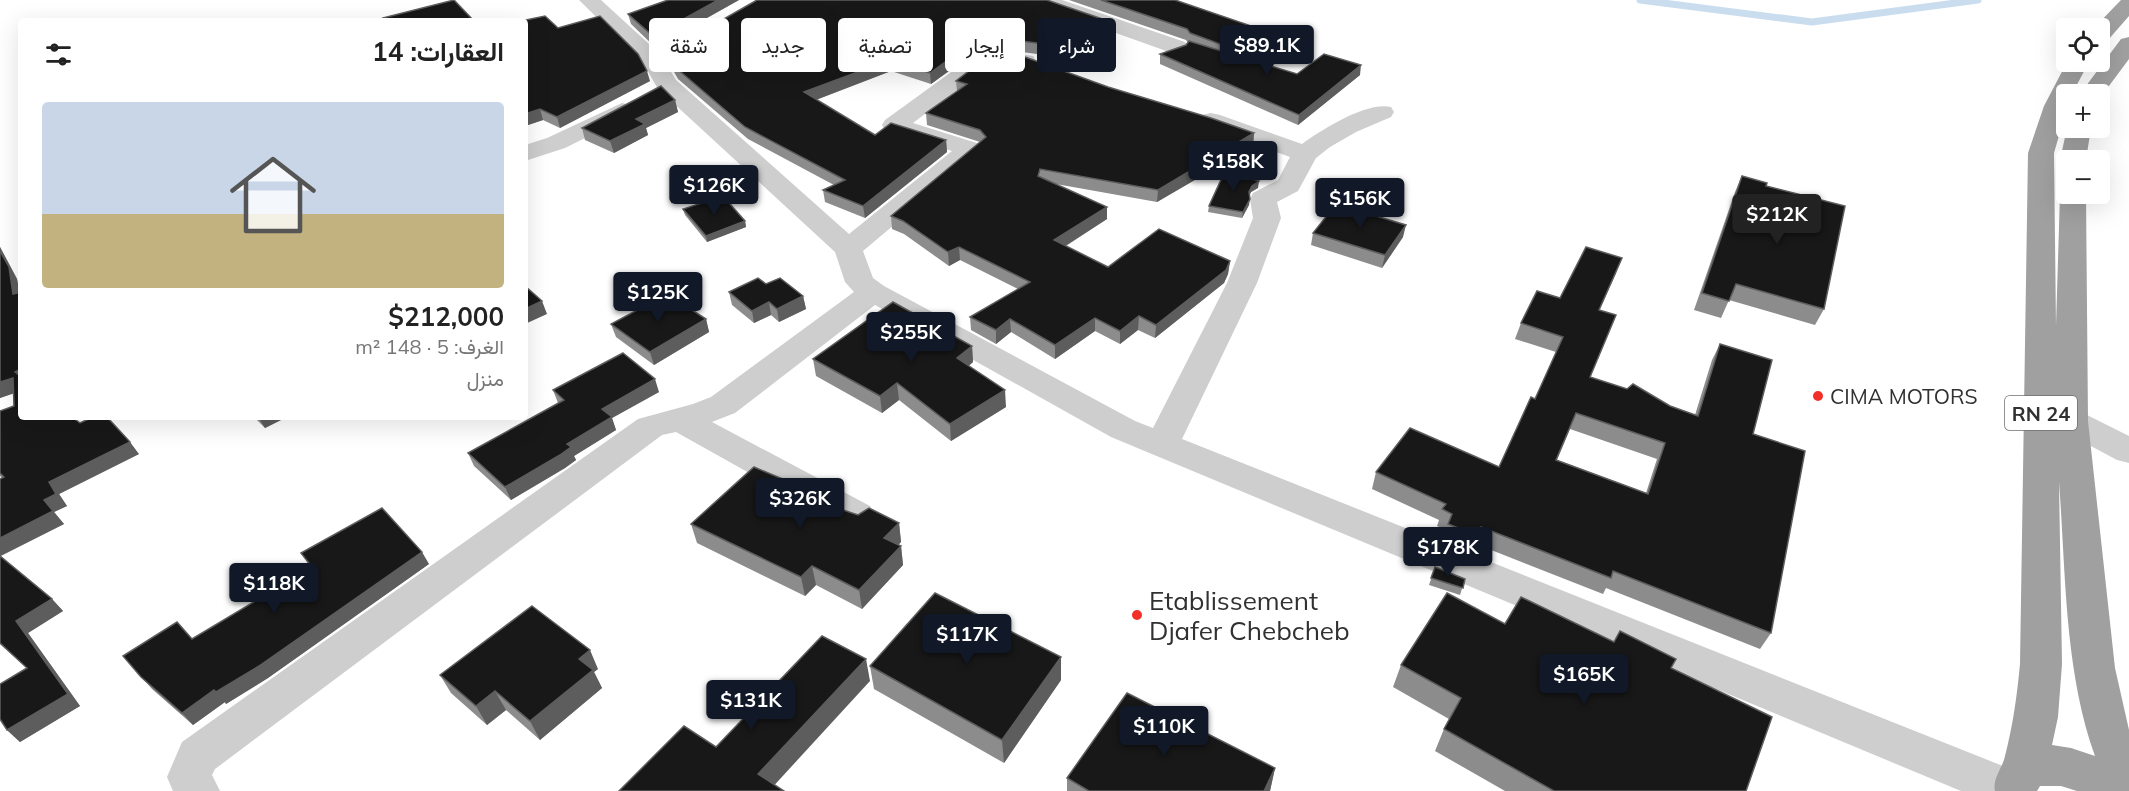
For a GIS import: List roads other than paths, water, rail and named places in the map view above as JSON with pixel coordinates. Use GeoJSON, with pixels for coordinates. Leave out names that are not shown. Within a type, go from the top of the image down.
{"type":"FeatureCollection","features":[{"type":"Feature","properties":{"kind":"highway"},"geometry":{"type":"LineString","coordinates":[[2110,24],[2129,4]]}},
{"type":"Feature","properties":{"kind":"highway"},"geometry":{"type":"LineString","coordinates":[[2099,84],[2129,44]]}},
{"type":"Feature","properties":{"kind":"highway","name":"RN 24"},"geometry":{"type":"LineString","coordinates":[[2017,784],[2037,717],[2041,664],[2041,153],[2051,114],[2071,72]]}},
{"type":"Feature","properties":{"kind":"highway","name":"RN 24"},"geometry":{"type":"LineString","coordinates":[[2073,204],[2071,421],[2097,693],[2113,749],[2129,789]]}},
{"type":"Feature","properties":{"kind":"highway"},"geometry":{"type":"LineString","coordinates":[[2017,784],[2039,765],[2057,765],[2079,771],[2116,791]]}},
{"type":"Feature","properties":{"kind":"street"},"geometry":{"type":"LineString","coordinates":[[1042,0],[1177,47]]}},
{"type":"Feature","properties":{"kind":"street"},"geometry":{"type":"LineString","coordinates":[[596,2],[655,78],[848,249],[860,282],[873,291],[1124,429],[2017,784]]}},
{"type":"Feature","properties":{"kind":"street"},"geometry":{"type":"LineString","coordinates":[[848,249],[971,148],[894,125],[980,62],[1000,58],[1037,64]]}},
{"type":"Feature","properties":{"kind":"street"},"geometry":{"type":"LineString","coordinates":[[528,152],[590,128],[655,78]]}},
{"type":"Feature","properties":{"kind":"street"},"geometry":{"type":"LineString","coordinates":[[1162,445],[1242,283],[1267,218],[1263,199],[1289,184],[1305,154],[1347,126],[1382,111]]}},
{"type":"Feature","properties":{"kind":"street"},"geometry":{"type":"LineString","coordinates":[[1189,114],[1305,154]]}},
{"type":"Feature","properties":{"kind":"street"},"geometry":{"type":"LineString","coordinates":[[197,791],[189,777],[198,756],[650,427],[678,418],[707,413],[723,405],[873,291]]}},
{"type":"Feature","properties":{"kind":"street"},"geometry":{"type":"LineString","coordinates":[[678,418],[857,516]]}},
{"type":"Feature","properties":{"kind":"street"},"geometry":{"type":"LineString","coordinates":[[2071,421],[2129,451]]}},
{"type":"Feature","properties":{"kind":"waterway"},"geometry":{"type":"LineString","coordinates":[[1640,0],[1812,22],[1978,0]]}},
{"type":"Feature","properties":{"kind":"place","name":"CIMA MOTORS"},"geometry":{"type":"Point","coordinates":[1818,396]}},
{"type":"Feature","properties":{"kind":"place","name":"Etablissement Djafer Chebcheb"},"geometry":{"type":"Point","coordinates":[1137,615]}}]}
